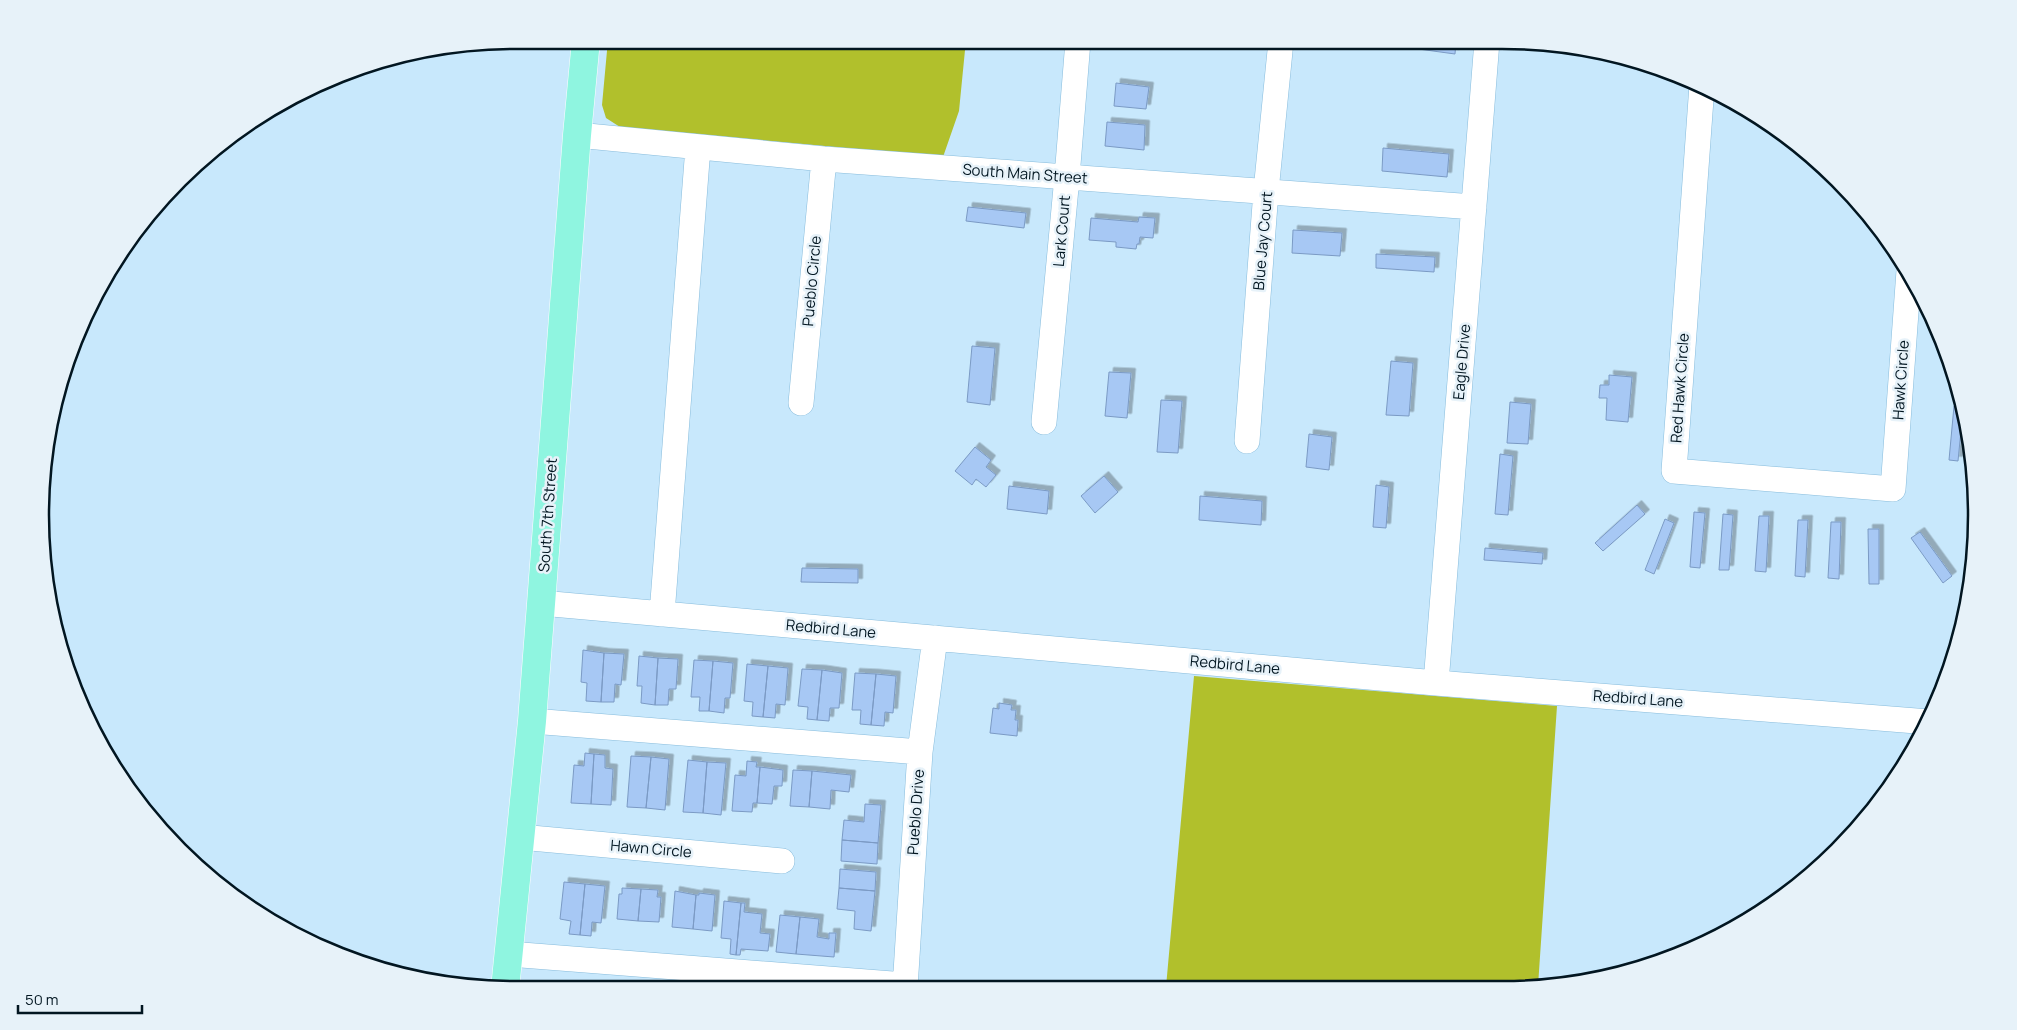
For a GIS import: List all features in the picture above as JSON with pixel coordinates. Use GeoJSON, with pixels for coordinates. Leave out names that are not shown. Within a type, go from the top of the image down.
{"type":"FeatureCollection","features":[{"type":"Feature","properties":{"kind":"main road","name":"South 7th Street"},"geometry":{"type":"LineString","coordinates":[[506,981],[532,721],[585,49]]}},
{"type":"Feature","properties":{"kind":"street","name":"Lark Court"},"geometry":{"type":"LineString","coordinates":[[1044,422],[1077,49]]}},
{"type":"Feature","properties":{"kind":"street","name":"Blue Jay Court"},"geometry":{"type":"LineString","coordinates":[[1247,441],[1266,191],[1280,49]]}},
{"type":"Feature","properties":{"kind":"street","name":"Eagle Drive"},"geometry":{"type":"LineString","coordinates":[[1436,683],[1485,49]]}},
{"type":"Feature","properties":{"kind":"street","name":"Red Hawk Circle"},"geometry":{"type":"LineString","coordinates":[[1701,94],[1674,471],[1893,489]]}},
{"type":"Feature","properties":{"kind":"street","name":"South Main Street"},"geometry":{"type":"LineString","coordinates":[[577,136],[824,159],[1474,207]]}},
{"type":"Feature","properties":{"kind":"street"},"geometry":{"type":"LineString","coordinates":[[662,614],[698,147]]}},
{"type":"Feature","properties":{"kind":"street","name":"Pueblo Circle"},"geometry":{"type":"LineString","coordinates":[[801,403],[824,159]]}},
{"type":"Feature","properties":{"kind":"street","name":"Hawk Circle"},"geometry":{"type":"LineString","coordinates":[[1893,489],[1908,286]]}},
{"type":"Feature","properties":{"kind":"street","name":"Redbird Lane"},"geometry":{"type":"LineString","coordinates":[[541,603],[1436,683],[1920,721]]}},
{"type":"Feature","properties":{"kind":"street","name":"Pueblo Drive"},"geometry":{"type":"LineString","coordinates":[[905,981],[920,752],[935,638]]}},
{"type":"Feature","properties":{"kind":"street"},"geometry":{"type":"LineString","coordinates":[[532,721],[920,752]]}},
{"type":"Feature","properties":{"kind":"street","name":"Hawn Circle"},"geometry":{"type":"LineString","coordinates":[[520,837],[782,861]]}},
{"type":"Feature","properties":{"kind":"street"},"geometry":{"type":"LineString","coordinates":[[508,954],[843,981]]}},
{"type":"Feature","properties":{"kind":"green space"},"geometry":{"type":"Polygon","coordinates":[[[607,49],[965,49],[959,111],[943,157],[620,127],[606,118],[602,105],[607,49]]]}},
{"type":"Feature","properties":{"kind":"green space"},"geometry":{"type":"Polygon","coordinates":[[[1194,676],[1557,706],[1538,979],[1167,981],[1194,676]]]}},
{"type":"Feature","properties":{"kind":"building"},"geometry":{"type":"Polygon","coordinates":[[[1418,49],[1455,49],[1455,54],[1418,49]]]}},
{"type":"Feature","properties":{"kind":"building"},"geometry":{"type":"Polygon","coordinates":[[[1116,83],[1149,87],[1146,109],[1114,106],[1116,83]]]}},
{"type":"Feature","properties":{"kind":"building"},"geometry":{"type":"Polygon","coordinates":[[[1107,122],[1145,125],[1144,150],[1105,146],[1107,122]]]}},
{"type":"Feature","properties":{"kind":"building"},"geometry":{"type":"Polygon","coordinates":[[[1383,148],[1449,154],[1447,177],[1382,171],[1383,148]]]}},
{"type":"Feature","properties":{"kind":"building"},"geometry":{"type":"Polygon","coordinates":[[[968,207],[1026,213],[1024,228],[966,221],[968,207]]]}},
{"type":"Feature","properties":{"kind":"building"},"geometry":{"type":"Polygon","coordinates":[[[1139,217],[1155,218],[1153,238],[1140,237],[1136,249],[1116,247],[1116,242],[1089,240],[1091,218],[1138,222],[1139,217]]]}},
{"type":"Feature","properties":{"kind":"building"},"geometry":{"type":"Polygon","coordinates":[[[1293,230],[1342,233],[1340,256],[1292,253],[1293,230]]]}},
{"type":"Feature","properties":{"kind":"building"},"geometry":{"type":"Polygon","coordinates":[[[1376,254],[1435,257],[1434,272],[1376,268],[1376,254]]]}},
{"type":"Feature","properties":{"kind":"building"},"geometry":{"type":"Polygon","coordinates":[[[972,346],[995,348],[990,405],[967,402],[972,346]]]}},
{"type":"Feature","properties":{"kind":"building"},"geometry":{"type":"Polygon","coordinates":[[[1391,361],[1413,363],[1409,416],[1386,415],[1391,361]]]}},
{"type":"Feature","properties":{"kind":"building"},"geometry":{"type":"Polygon","coordinates":[[[1109,372],[1131,373],[1127,418],[1105,416],[1109,372]]]}},
{"type":"Feature","properties":{"kind":"building"},"geometry":{"type":"Polygon","coordinates":[[[1609,375],[1632,377],[1628,422],[1606,420],[1607,398],[1599,398],[1600,385],[1609,385],[1609,375]]]}},
{"type":"Feature","properties":{"kind":"building"},"geometry":{"type":"Polygon","coordinates":[[[1161,400],[1182,401],[1178,453],[1157,452],[1161,400]]]}},
{"type":"Feature","properties":{"kind":"building"},"geometry":{"type":"Polygon","coordinates":[[[1510,402],[1531,404],[1528,444],[1507,443],[1510,402]]]}},
{"type":"Feature","properties":{"kind":"building"},"geometry":{"type":"Polygon","coordinates":[[[1955,406],[1961,434],[1958,461],[1949,460],[1955,406]]]}},
{"type":"Feature","properties":{"kind":"building"},"geometry":{"type":"Polygon","coordinates":[[[1309,434],[1332,437],[1329,470],[1306,467],[1309,434]]]}},
{"type":"Feature","properties":{"kind":"building"},"geometry":{"type":"Polygon","coordinates":[[[975,447],[991,460],[986,467],[996,475],[986,487],[976,479],[972,485],[955,471],[975,447]]]}},
{"type":"Feature","properties":{"kind":"building"},"geometry":{"type":"Polygon","coordinates":[[[1500,454],[1513,456],[1508,515],[1495,514],[1500,454]]]}},
{"type":"Feature","properties":{"kind":"building"},"geometry":{"type":"Polygon","coordinates":[[[1104,476],[1118,492],[1095,513],[1081,496],[1104,476]]]}},
{"type":"Feature","properties":{"kind":"building"},"geometry":{"type":"Polygon","coordinates":[[[1376,485],[1389,487],[1386,528],[1373,527],[1376,485]]]}},
{"type":"Feature","properties":{"kind":"building"},"geometry":{"type":"Polygon","coordinates":[[[1009,486],[1049,491],[1047,514],[1007,509],[1009,486]]]}},
{"type":"Feature","properties":{"kind":"building"},"geometry":{"type":"Polygon","coordinates":[[[1200,496],[1262,501],[1261,525],[1199,520],[1200,496]]]}},
{"type":"Feature","properties":{"kind":"building"},"geometry":{"type":"Polygon","coordinates":[[[1637,505],[1645,514],[1603,551],[1595,543],[1637,505]]]}},
{"type":"Feature","properties":{"kind":"building"},"geometry":{"type":"Polygon","coordinates":[[[1694,512],[1705,513],[1700,568],[1690,567],[1694,512]]]}},
{"type":"Feature","properties":{"kind":"building"},"geometry":{"type":"Polygon","coordinates":[[[1723,514],[1733,515],[1729,570],[1719,570],[1723,514]]]}},
{"type":"Feature","properties":{"kind":"building"},"geometry":{"type":"Polygon","coordinates":[[[1759,516],[1769,516],[1766,572],[1755,571],[1759,516]]]}},
{"type":"Feature","properties":{"kind":"building"},"geometry":{"type":"Polygon","coordinates":[[[1665,519],[1674,523],[1654,574],[1645,570],[1665,519]]]}},
{"type":"Feature","properties":{"kind":"building"},"geometry":{"type":"Polygon","coordinates":[[[1798,520],[1808,520],[1805,577],[1795,576],[1798,520]]]}},
{"type":"Feature","properties":{"kind":"building"},"geometry":{"type":"Polygon","coordinates":[[[1831,522],[1841,522],[1839,579],[1828,578],[1831,522]]]}},
{"type":"Feature","properties":{"kind":"building"},"geometry":{"type":"Polygon","coordinates":[[[1868,529],[1879,529],[1879,584],[1869,584],[1868,529]]]}},
{"type":"Feature","properties":{"kind":"building"},"geometry":{"type":"Polygon","coordinates":[[[1920,532],[1952,576],[1943,583],[1911,538],[1920,532]]]}},
{"type":"Feature","properties":{"kind":"building"},"geometry":{"type":"Polygon","coordinates":[[[1485,548],[1543,553],[1542,564],[1484,560],[1485,548]]]}},
{"type":"Feature","properties":{"kind":"building"},"geometry":{"type":"Polygon","coordinates":[[[802,568],[858,569],[858,583],[801,582],[802,568]]]}},
{"type":"Feature","properties":{"kind":"building"},"geometry":{"type":"Polygon","coordinates":[[[583,650],[604,653],[601,702],[586,701],[587,683],[581,682],[583,650]]]}},
{"type":"Feature","properties":{"kind":"building"},"geometry":{"type":"Polygon","coordinates":[[[604,653],[624,654],[621,685],[615,684],[614,702],[601,702],[604,653]]]}},
{"type":"Feature","properties":{"kind":"building"},"geometry":{"type":"Polygon","coordinates":[[[639,656],[658,658],[655,705],[641,703],[642,686],[637,686],[639,656]]]}},
{"type":"Feature","properties":{"kind":"building"},"geometry":{"type":"Polygon","coordinates":[[[658,658],[678,659],[676,689],[669,689],[668,705],[655,705],[658,658]]]}},
{"type":"Feature","properties":{"kind":"building"},"geometry":{"type":"Polygon","coordinates":[[[694,660],[713,661],[709,711],[699,711],[700,697],[691,697],[694,660]]]}},
{"type":"Feature","properties":{"kind":"building"},"geometry":{"type":"Polygon","coordinates":[[[713,661],[733,663],[730,698],[725,698],[724,713],[709,711],[713,661]]]}},
{"type":"Feature","properties":{"kind":"building"},"geometry":{"type":"Polygon","coordinates":[[[747,664],[768,666],[763,717],[752,716],[753,702],[744,701],[747,664]]]}},
{"type":"Feature","properties":{"kind":"building"},"geometry":{"type":"Polygon","coordinates":[[[768,666],[788,668],[785,705],[776,704],[775,718],[763,717],[768,666]]]}},
{"type":"Feature","properties":{"kind":"building"},"geometry":{"type":"Polygon","coordinates":[[[802,669],[822,670],[817,720],[807,719],[808,707],[798,706],[802,669]]]}},
{"type":"Feature","properties":{"kind":"building"},"geometry":{"type":"Polygon","coordinates":[[[822,670],[842,673],[839,708],[830,708],[829,721],[817,720],[822,670]]]}},
{"type":"Feature","properties":{"kind":"building"},"geometry":{"type":"Polygon","coordinates":[[[855,673],[876,674],[871,725],[860,724],[861,710],[852,710],[855,673]]]}},
{"type":"Feature","properties":{"kind":"building"},"geometry":{"type":"Polygon","coordinates":[[[876,674],[896,676],[893,713],[885,712],[884,726],[871,725],[876,674]]]}},
{"type":"Feature","properties":{"kind":"building"},"geometry":{"type":"Polygon","coordinates":[[[999,703],[1012,705],[1011,710],[1016,710],[1015,720],[1018,720],[1017,736],[990,733],[993,708],[999,709],[999,703]]]}},
{"type":"Feature","properties":{"kind":"building"},"geometry":{"type":"Polygon","coordinates":[[[585,753],[594,754],[591,804],[571,803],[574,765],[584,766],[585,753]]]}},
{"type":"Feature","properties":{"kind":"building"},"geometry":{"type":"Polygon","coordinates":[[[594,754],[605,755],[605,768],[613,769],[611,805],[591,804],[594,754]]]}},
{"type":"Feature","properties":{"kind":"building"},"geometry":{"type":"Polygon","coordinates":[[[631,756],[651,757],[646,808],[627,807],[631,756]]]}},
{"type":"Feature","properties":{"kind":"building"},"geometry":{"type":"Polygon","coordinates":[[[651,757],[669,759],[665,810],[646,808],[651,757]]]}},
{"type":"Feature","properties":{"kind":"building"},"geometry":{"type":"Polygon","coordinates":[[[688,760],[707,762],[703,813],[683,812],[688,760]]]}},
{"type":"Feature","properties":{"kind":"building"},"geometry":{"type":"Polygon","coordinates":[[[747,761],[757,762],[756,767],[760,767],[757,803],[753,803],[752,812],[732,811],[735,775],[746,776],[747,761]]]}},
{"type":"Feature","properties":{"kind":"building"},"geometry":{"type":"Polygon","coordinates":[[[707,762],[726,763],[721,815],[703,813],[707,762]]]}},
{"type":"Feature","properties":{"kind":"building"},"geometry":{"type":"Polygon","coordinates":[[[760,767],[783,770],[782,786],[774,786],[772,804],[757,803],[760,767]]]}},
{"type":"Feature","properties":{"kind":"building"},"geometry":{"type":"Polygon","coordinates":[[[793,770],[812,771],[809,807],[790,806],[793,770]]]}},
{"type":"Feature","properties":{"kind":"building"},"geometry":{"type":"Polygon","coordinates":[[[812,771],[851,775],[849,792],[831,790],[830,809],[809,807],[812,771]]]}},
{"type":"Feature","properties":{"kind":"building"},"geometry":{"type":"Polygon","coordinates":[[[865,804],[881,805],[878,843],[842,840],[844,820],[864,822],[865,804]]]}},
{"type":"Feature","properties":{"kind":"building"},"geometry":{"type":"Polygon","coordinates":[[[842,840],[878,843],[877,864],[841,861],[842,840]]]}},
{"type":"Feature","properties":{"kind":"building"},"geometry":{"type":"Polygon","coordinates":[[[840,869],[876,872],[875,891],[839,888],[840,869]]]}},
{"type":"Feature","properties":{"kind":"building"},"geometry":{"type":"Polygon","coordinates":[[[564,882],[585,884],[580,935],[569,934],[571,921],[560,919],[564,882]]]}},
{"type":"Feature","properties":{"kind":"building"},"geometry":{"type":"Polygon","coordinates":[[[585,884],[605,886],[601,923],[592,922],[591,936],[580,935],[585,884]]]}},
{"type":"Feature","properties":{"kind":"building"},"geometry":{"type":"Polygon","coordinates":[[[622,888],[641,889],[638,921],[617,919],[619,894],[622,894],[622,888]]]}},
{"type":"Feature","properties":{"kind":"building"},"geometry":{"type":"Polygon","coordinates":[[[839,888],[875,891],[871,931],[854,929],[855,911],[837,909],[839,888]]]}},
{"type":"Feature","properties":{"kind":"building"},"geometry":{"type":"Polygon","coordinates":[[[641,889],[658,890],[657,897],[661,897],[659,922],[638,921],[641,889]]]}},
{"type":"Feature","properties":{"kind":"building"},"geometry":{"type":"Polygon","coordinates":[[[675,891],[696,895],[693,929],[672,927],[675,891]]]}},
{"type":"Feature","properties":{"kind":"building"},"geometry":{"type":"Polygon","coordinates":[[[699,893],[715,895],[712,931],[693,929],[696,895],[699,895],[699,893]]]}},
{"type":"Feature","properties":{"kind":"building"},"geometry":{"type":"Polygon","coordinates":[[[724,901],[741,903],[736,955],[730,954],[731,939],[721,938],[724,901]]]}},
{"type":"Feature","properties":{"kind":"building"},"geometry":{"type":"Polygon","coordinates":[[[741,903],[745,903],[744,912],[762,914],[760,933],[770,934],[768,951],[741,949],[740,955],[736,955],[741,903]]]}},
{"type":"Feature","properties":{"kind":"building"},"geometry":{"type":"Polygon","coordinates":[[[780,915],[800,917],[796,954],[776,952],[780,915]]]}},
{"type":"Feature","properties":{"kind":"building"},"geometry":{"type":"Polygon","coordinates":[[[800,917],[819,919],[817,937],[829,939],[829,933],[836,933],[834,957],[796,954],[800,917]]]}}]}
